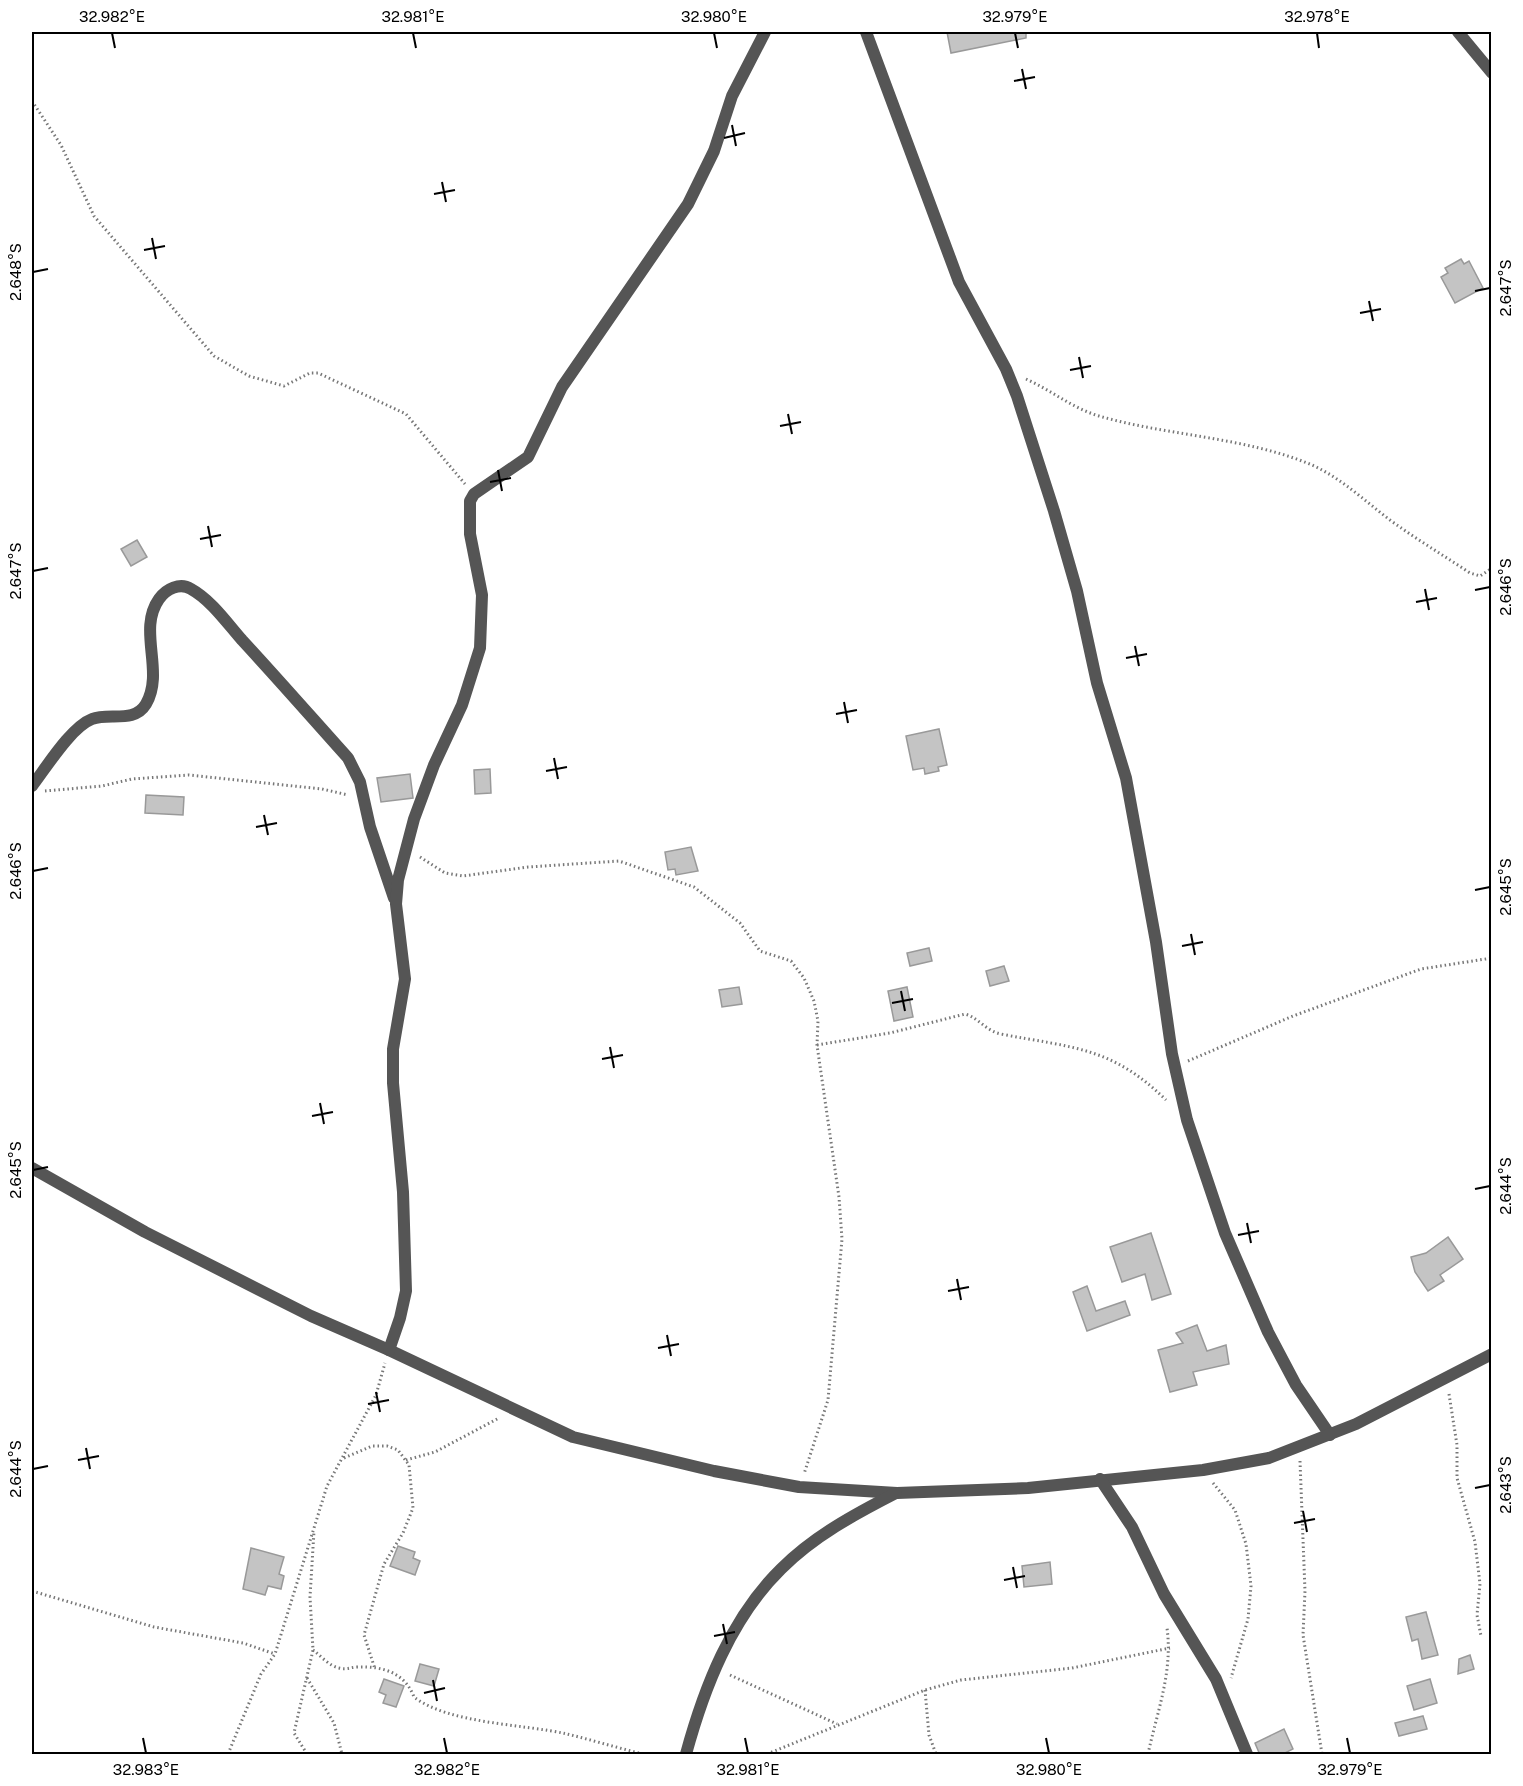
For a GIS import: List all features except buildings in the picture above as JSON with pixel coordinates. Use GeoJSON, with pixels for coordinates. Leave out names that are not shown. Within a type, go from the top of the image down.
{"type":"FeatureCollection","features":[{"type":"Feature","properties":{"kind":"street"},"geometry":{"type":"LineString","coordinates":[[389,1350],[406,1291],[403,1192],[393,1083],[393,1049],[405,979],[396,904],[398,880],[434,765],[462,705],[480,648],[482,596],[470,534],[470,501],[474,494],[528,457],[562,387],[688,204],[714,151],[732,96],[765,32]]}},
{"type":"Feature","properties":{"kind":"street"},"geometry":{"type":"LineString","coordinates":[[866,32],[959,282],[1006,369],[1054,511],[1077,591],[1097,683],[1126,778],[1156,942],[1174,1067],[1187,1120],[1225,1233],[1268,1332],[1296,1385],[1330,1435]]}},
{"type":"Feature","properties":{"kind":"street"},"geometry":{"type":"LineString","coordinates":[[1458,32],[1491,73]]}},
{"type":"Feature","properties":{"kind":"street"},"geometry":{"type":"LineString","coordinates":[[37,789],[81,725],[103,717],[130,716],[146,705],[153,687],[155,670],[151,649],[152,618],[159,599],[178,586],[189,587],[218,614],[348,758],[364,798],[370,827],[396,904]]}},
{"type":"Feature","properties":{"kind":"street"},"geometry":{"type":"LineString","coordinates":[[32,1168],[145,1232],[311,1316],[389,1350],[573,1437],[618,1449],[799,1487],[897,1493],[1028,1488],[1203,1470],[1269,1458],[1330,1435],[1445,1380],[1491,1354]]}},
{"type":"Feature","properties":{"kind":"street"},"geometry":{"type":"LineString","coordinates":[[1100,1479],[1132,1527],[1164,1594],[1216,1679],[1247,1755]]}},
{"type":"Feature","properties":{"kind":"street"},"geometry":{"type":"LineString","coordinates":[[686,1755],[714,1667],[752,1602],[781,1568],[850,1517],[897,1493]]}},
{"type":"Feature","properties":{"kind":"path"},"geometry":{"type":"LineString","coordinates":[[32,101],[61,146],[94,216],[214,356],[249,376],[285,386],[310,373],[318,373],[400,410],[474,494]]}},
{"type":"Feature","properties":{"kind":"path"},"geometry":{"type":"LineString","coordinates":[[1006,369],[1069,404],[1096,416],[1148,429],[1279,454],[1313,465],[1341,481],[1398,526],[1470,573],[1480,576],[1491,568]]}},
{"type":"Feature","properties":{"kind":"path"},"geometry":{"type":"LineString","coordinates":[[37,789],[102,786],[132,778],[189,775],[322,789],[364,798]]}},
{"type":"Feature","properties":{"kind":"path"},"geometry":{"type":"LineString","coordinates":[[407,847],[428,864],[445,873],[463,876],[528,867],[619,861],[694,887],[741,923],[760,951],[791,961],[804,978],[814,1001],[818,1021],[817,1045],[839,1197],[842,1239],[828,1400],[799,1487]]}},
{"type":"Feature","properties":{"kind":"path"},"geometry":{"type":"LineString","coordinates":[[1174,1067],[1293,1016],[1421,969],[1491,958]]}},
{"type":"Feature","properties":{"kind":"path"},"geometry":{"type":"LineString","coordinates":[[817,1045],[890,1033],[965,1014],[974,1017],[988,1030],[1072,1046],[1115,1062],[1146,1080],[1187,1120]]}},
{"type":"Feature","properties":{"kind":"path"},"geometry":{"type":"LineString","coordinates":[[228,1755],[261,1674],[275,1654],[327,1486],[376,1395],[389,1350]]}},
{"type":"Feature","properties":{"kind":"path"},"geometry":{"type":"LineString","coordinates":[[1445,1380],[1454,1419],[1457,1478],[1475,1542],[1480,1584],[1477,1615],[1481,1636]]}},
{"type":"Feature","properties":{"kind":"path"},"geometry":{"type":"LineString","coordinates":[[406,1460],[435,1452],[475,1433],[513,1410]]}},
{"type":"Feature","properties":{"kind":"path"},"geometry":{"type":"LineString","coordinates":[[341,1459],[372,1446],[387,1446],[398,1450],[409,1465],[413,1508],[403,1533],[384,1564],[364,1635],[375,1669]]}},
{"type":"Feature","properties":{"kind":"path"},"geometry":{"type":"LineString","coordinates":[[1299,1448],[1305,1591],[1304,1635],[1322,1755]]}},
{"type":"Feature","properties":{"kind":"path"},"geometry":{"type":"LineString","coordinates":[[1203,1470],[1235,1510],[1246,1544],[1251,1586],[1248,1619],[1233,1666],[1227,1707]]}},
{"type":"Feature","properties":{"kind":"path"},"geometry":{"type":"LineString","coordinates":[[307,1755],[294,1733],[313,1650],[310,1597],[314,1526]]}},
{"type":"Feature","properties":{"kind":"path"},"geometry":{"type":"LineString","coordinates":[[32,1591],[154,1627],[243,1643],[275,1654]]}},
{"type":"Feature","properties":{"kind":"path"},"geometry":{"type":"LineString","coordinates":[[1148,1755],[1167,1677],[1170,1648],[1167,1627]]}},
{"type":"Feature","properties":{"kind":"path"},"geometry":{"type":"LineString","coordinates":[[767,1755],[837,1724],[925,1690],[961,1680],[1072,1668],[1170,1648]]}},
{"type":"Feature","properties":{"kind":"path"},"geometry":{"type":"LineString","coordinates":[[313,1650],[336,1668],[375,1669],[398,1673],[409,1684],[414,1697],[444,1710],[479,1720],[568,1734],[643,1755]]}},
{"type":"Feature","properties":{"kind":"path"},"geometry":{"type":"LineString","coordinates":[[714,1667],[837,1724]]}},
{"type":"Feature","properties":{"kind":"path"},"geometry":{"type":"LineString","coordinates":[[307,1678],[334,1723],[342,1755]]}},
{"type":"Feature","properties":{"kind":"path"},"geometry":{"type":"LineString","coordinates":[[925,1690],[929,1735],[936,1755]]}}]}
